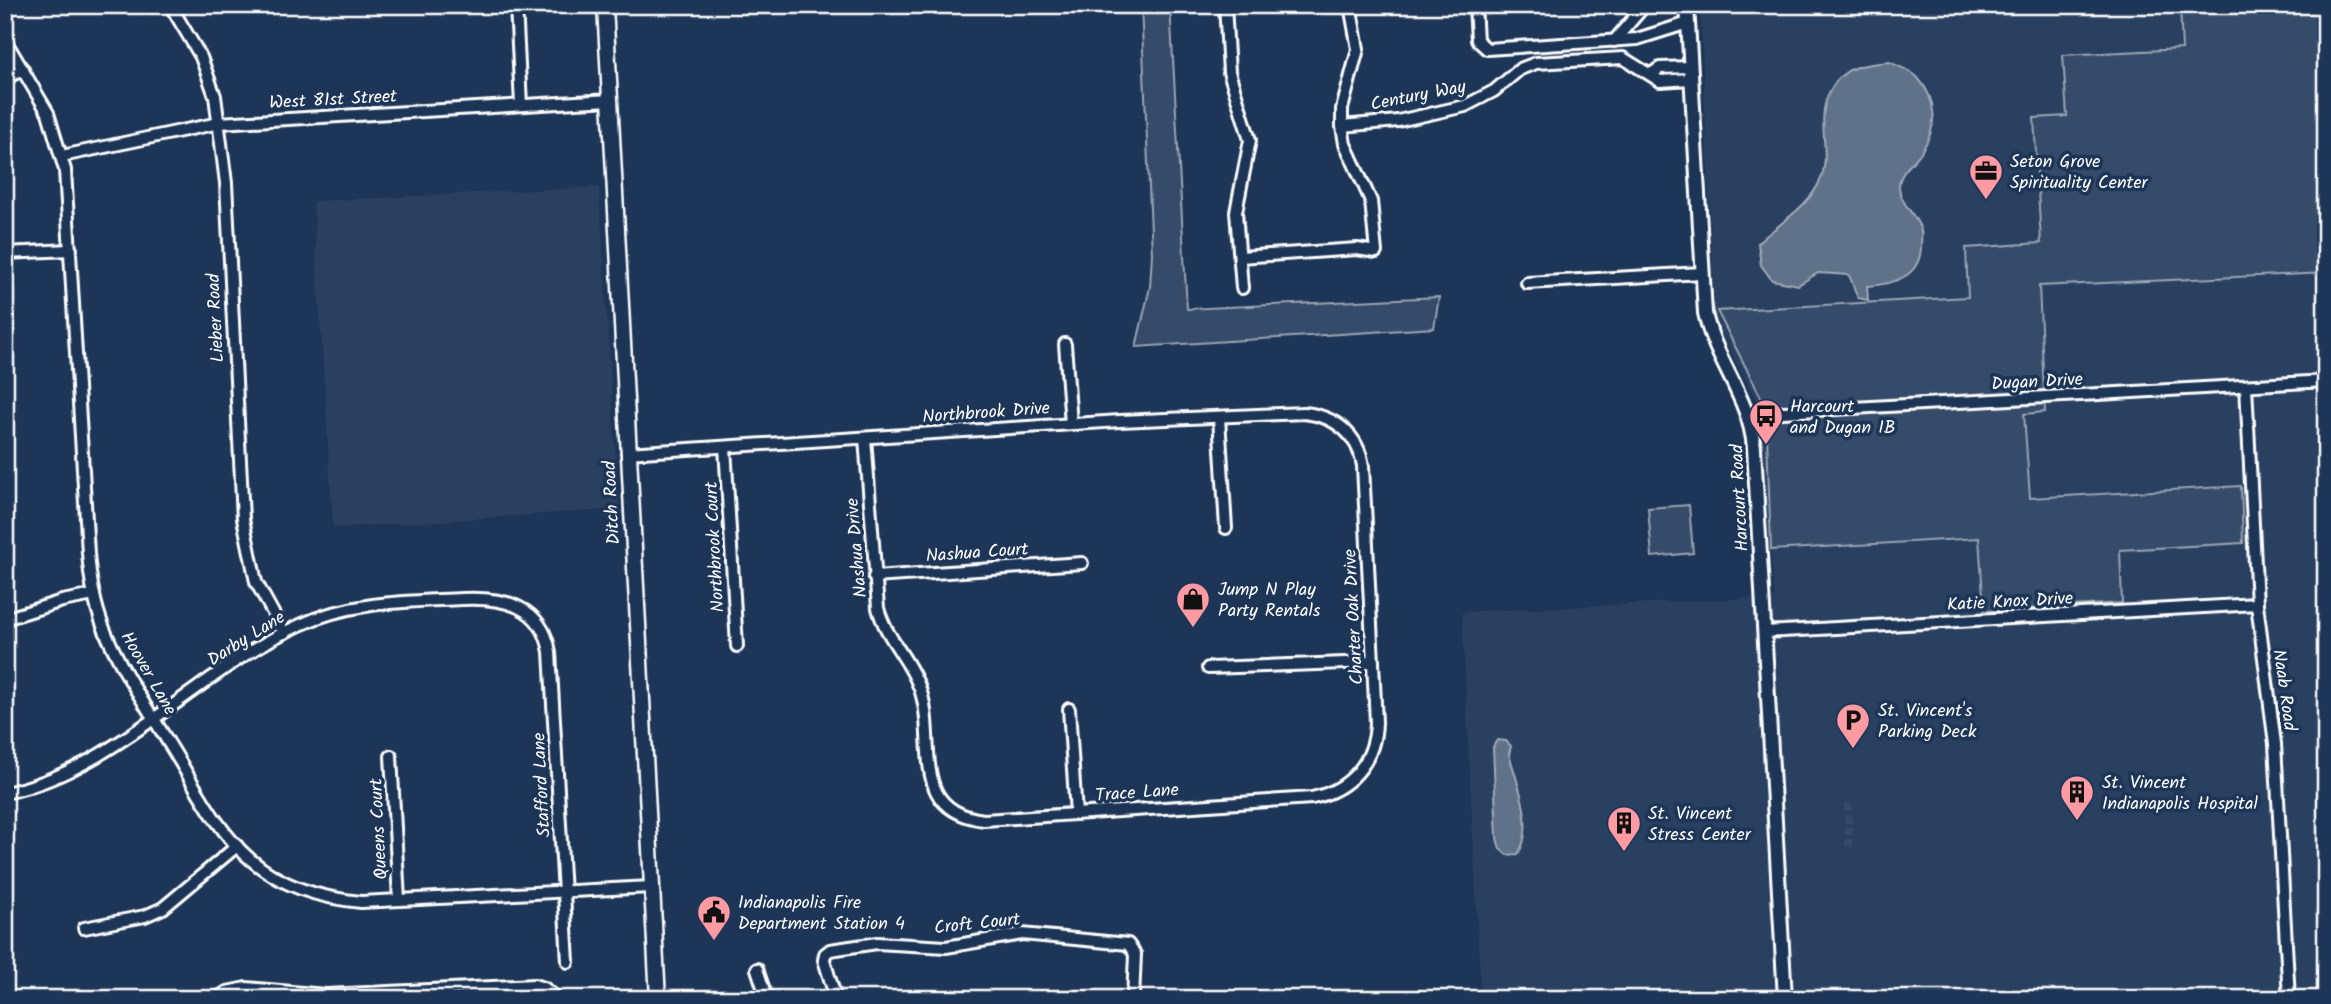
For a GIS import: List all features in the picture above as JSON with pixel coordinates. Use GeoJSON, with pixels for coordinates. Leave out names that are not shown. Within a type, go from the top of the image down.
{"type":"FeatureCollection","features":[{"type":"Feature","properties":{"kind":"main road","name":"Ditch Road"},"geometry":{"type":"LineString","coordinates":[[605,5],[657,999]]}},
{"type":"Feature","properties":{"kind":"street","name":"Lieber Road"},"geometry":{"type":"LineString","coordinates":[[170,5],[205,64],[215,92],[226,183],[243,519],[256,582],[284,633]]}},
{"type":"Feature","properties":{"kind":"street"},"geometry":{"type":"LineString","coordinates":[[516,5],[522,105]]}},
{"type":"Feature","properties":{"kind":"street"},"geometry":{"type":"LineString","coordinates":[[1225,5],[1229,72],[1250,140],[1236,212],[1242,288]]}},
{"type":"Feature","properties":{"kind":"street"},"geometry":{"type":"LineString","coordinates":[[1240,257],[1357,249],[1376,252],[1371,201],[1345,144],[1342,126],[1342,109],[1358,49],[1350,5]]}},
{"type":"Feature","properties":{"kind":"street"},"geometry":{"type":"LineString","coordinates":[[1475,5],[1477,40],[1487,49],[1643,38],[1688,23]]}},
{"type":"Feature","properties":{"kind":"street"},"geometry":{"type":"LineString","coordinates":[[1614,41],[1645,5]]}},
{"type":"Feature","properties":{"kind":"street","name":"Harcourt Road"},"geometry":{"type":"LineString","coordinates":[[1687,5],[1705,313],[1714,344],[1749,414],[1754,447],[1785,999]]}},
{"type":"Feature","properties":{"kind":"street","name":"Hoover Lane"},"geometry":{"type":"LineString","coordinates":[[5,40],[49,117],[62,156],[71,250],[88,553],[94,595],[113,650],[217,821],[236,846],[271,875],[309,893],[353,901],[651,887]]}},
{"type":"Feature","properties":{"kind":"street","name":"Century Way"},"geometry":{"type":"LineString","coordinates":[[1342,126],[1398,121],[1465,106],[1494,91],[1520,69],[1536,63],[1623,58],[1660,81],[1691,73]]}},
{"type":"Feature","properties":{"kind":"street"},"geometry":{"type":"LineString","coordinates":[[5,79],[23,69]]}},
{"type":"Feature","properties":{"kind":"street","name":"West 81st Street"},"geometry":{"type":"LineString","coordinates":[[62,156],[219,123],[610,100]]}},
{"type":"Feature","properties":{"kind":"street"},"geometry":{"type":"LineString","coordinates":[[5,253],[71,250]]}},
{"type":"Feature","properties":{"kind":"street"},"geometry":{"type":"LineString","coordinates":[[1527,283],[1702,273]]}},
{"type":"Feature","properties":{"kind":"street"},"geometry":{"type":"LineString","coordinates":[[1065,344],[1071,424]]}},
{"type":"Feature","properties":{"kind":"street","name":"Dugan Drive"},"geometry":{"type":"LineString","coordinates":[[1749,414],[2326,381]]}},
{"type":"Feature","properties":{"kind":"street","name":"Naab Road"},"geometry":{"type":"LineString","coordinates":[[2246,386],[2257,604],[2275,744],[2289,999]]}},
{"type":"Feature","properties":{"kind":"street","name":"Northbrook Drive"},"geometry":{"type":"LineString","coordinates":[[627,453],[1071,424],[1304,413],[1321,415],[1344,428]]}},
{"type":"Feature","properties":{"kind":"street"},"geometry":{"type":"LineString","coordinates":[[1219,418],[1226,528]]}},
{"type":"Feature","properties":{"kind":"street","name":"Charter Oak Drive"},"geometry":{"type":"LineString","coordinates":[[1331,792],[1358,773],[1372,748],[1376,722],[1363,466],[1357,446],[1344,428]]}},
{"type":"Feature","properties":{"kind":"street","name":"Nashua Drive"},"geometry":{"type":"LineString","coordinates":[[865,438],[876,600],[886,631],[920,689],[931,780],[948,807]]}},
{"type":"Feature","properties":{"kind":"street","name":"Northbrook Court"},"geometry":{"type":"LineString","coordinates":[[726,447],[737,646]]}},
{"type":"Feature","properties":{"kind":"street","name":"Nashua Court"},"geometry":{"type":"LineString","coordinates":[[874,577],[1082,562]]}},
{"type":"Feature","properties":{"kind":"street"},"geometry":{"type":"LineString","coordinates":[[5,619],[62,601],[94,595]]}},
{"type":"Feature","properties":{"kind":"street","name":"Darby Lane"},"geometry":{"type":"LineString","coordinates":[[5,793],[32,786],[75,768],[284,633],[325,614],[377,604],[489,597],[510,601],[529,612]]}},
{"type":"Feature","properties":{"kind":"street","name":"Katie Knox Drive"},"geometry":{"type":"LineString","coordinates":[[1764,632],[2257,604]]}},
{"type":"Feature","properties":{"kind":"street","name":"Stafford Lane"},"geometry":{"type":"LineString","coordinates":[[529,612],[542,628],[551,652],[568,962]]}},
{"type":"Feature","properties":{"kind":"street"},"geometry":{"type":"LineString","coordinates":[[1208,668],[1373,662]]}},
{"type":"Feature","properties":{"kind":"street"},"geometry":{"type":"LineString","coordinates":[[1069,709],[1076,814]]}},
{"type":"Feature","properties":{"kind":"street","name":"Queens Court"},"geometry":{"type":"LineString","coordinates":[[391,756],[399,900]]}},
{"type":"Feature","properties":{"kind":"street","name":"Trace Lane"},"geometry":{"type":"LineString","coordinates":[[948,807],[967,817],[984,820],[1312,798],[1331,792]]}},
{"type":"Feature","properties":{"kind":"street"},"geometry":{"type":"LineString","coordinates":[[84,928],[145,916],[163,908],[236,846]]}},
{"type":"Feature","properties":{"kind":"street","name":"Croft Court"},"geometry":{"type":"LineString","coordinates":[[836,999],[825,954],[830,950],[872,943],[946,947],[1021,934],[1124,943],[1133,948],[1133,999]]}},
{"type":"Feature","properties":{"kind":"street"},"geometry":{"type":"LineString","coordinates":[[757,969],[767,999]]}},
{"type":"Feature","properties":{"kind":"street"},"geometry":{"type":"LineString","coordinates":[[216,999],[227,992],[246,988],[326,995],[534,985],[544,988],[558,999]]}},
{"type":"Feature","properties":{"kind":"shaded area"},"geometry":{"type":"Polygon","coordinates":[[[1141,5],[1170,5],[1187,309],[1439,297],[1434,328],[1136,347],[1150,287],[1152,254],[1141,5]]]}},
{"type":"Feature","properties":{"kind":"shaded area"},"geometry":{"type":"Polygon","coordinates":[[[1700,5],[2326,5],[2326,999],[1481,999],[1462,612],[1774,597],[1760,408],[1715,322],[1700,5]]]}},
{"type":"Feature","properties":{"kind":"shaded area"},"geometry":{"type":"Polygon","coordinates":[[[2180,5],[2326,5],[2326,273],[2039,286],[2045,412],[2024,414],[2030,498],[2241,486],[2243,543],[2120,550],[2122,603],[1984,611],[1979,538],[1771,550],[1766,407],[1717,311],[1968,297],[1966,248],[2041,243],[2034,118],[2067,116],[2063,55],[2182,49],[2180,5]]]}},
{"type":"Feature","properties":{"kind":"shaded area"},"geometry":{"type":"Polygon","coordinates":[[[1890,62],[1916,76],[1925,87],[1932,105],[1933,124],[1927,143],[1899,182],[1902,199],[1921,231],[1920,257],[1916,265],[1911,272],[1896,281],[1867,286],[1868,300],[1858,298],[1849,275],[1818,273],[1798,285],[1772,280],[1761,265],[1758,243],[1807,201],[1819,183],[1825,160],[1824,113],[1831,89],[1849,70],[1890,62]]]}},
{"type":"Feature","properties":{"kind":"shaded area"},"geometry":{"type":"Polygon","coordinates":[[[599,187],[619,509],[333,528],[313,201],[599,187]]]}},
{"type":"Feature","properties":{"kind":"shaded area"},"geometry":{"type":"Polygon","coordinates":[[[1689,505],[1693,553],[1652,557],[1648,508],[1689,505]]]}},
{"type":"Feature","properties":{"kind":"shaded area"},"geometry":{"type":"Polygon","coordinates":[[[1497,740],[1506,741],[1511,746],[1509,754],[1523,805],[1525,831],[1518,854],[1507,855],[1500,849],[1497,838],[1493,747],[1497,740]]]}},
{"type":"Feature","properties":{"kind":"tunnel"},"geometry":{"type":"LineString","coordinates":[[1848,803],[1849,847]]}},
{"type":"Feature","properties":{"kind":"place","name":"Seton Grove Spirituality Center"},"geometry":{"type":"Point","coordinates":[1986,201]}},
{"type":"Feature","properties":{"kind":"place","name":"Harcourt and Dugan IB"},"geometry":{"type":"Point","coordinates":[1766,446]}},
{"type":"Feature","properties":{"kind":"place","name":"Jump N Play Party Rentals"},"geometry":{"type":"Point","coordinates":[1193,629]}},
{"type":"Feature","properties":{"kind":"place","name":"St. Vincent's Parking Deck"},"geometry":{"type":"Point","coordinates":[1853,750]}},
{"type":"Feature","properties":{"kind":"place","name":"St. Vincent Indianapolis Hospital"},"geometry":{"type":"Point","coordinates":[2077,822]}},
{"type":"Feature","properties":{"kind":"place","name":"St. Vincent Stress Center"},"geometry":{"type":"Point","coordinates":[1624,853]}},
{"type":"Feature","properties":{"kind":"place","name":"Indianapolis Fire Department Station 4"},"geometry":{"type":"Point","coordinates":[714,942]}}]}
